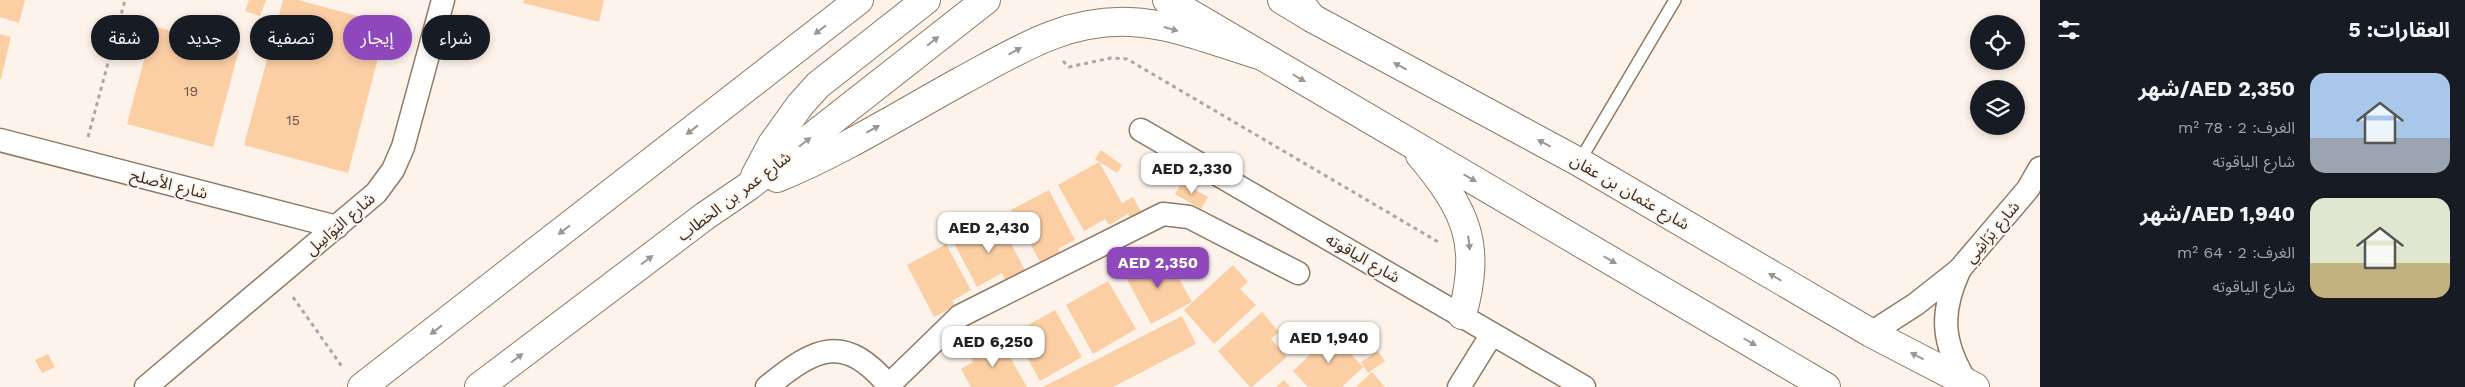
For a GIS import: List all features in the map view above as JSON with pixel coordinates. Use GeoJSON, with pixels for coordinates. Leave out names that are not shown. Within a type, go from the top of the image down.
{"type":"FeatureCollection","features":[{"type":"Feature","properties":{"kind":"main road"},"geometry":{"type":"LineString","coordinates":[[354,379],[859,0]]}},
{"type":"Feature","properties":{"kind":"main road"},"geometry":{"type":"LineString","coordinates":[[749,186],[772,144],[800,105],[818,85],[926,0]]}},
{"type":"Feature","properties":{"kind":"main road","name":"شارع عمر بن الخطاب"},"geometry":{"type":"LineString","coordinates":[[478,387],[705,216],[749,186],[986,0]]}},
{"type":"Feature","properties":{"kind":"main road"},"geometry":{"type":"LineString","coordinates":[[1167,0],[1826,387]]}},
{"type":"Feature","properties":{"kind":"main road","name":"شارع عثمان بن عفان"},"geometry":{"type":"LineString","coordinates":[[1282,0],[1305,9],[1579,162],[1871,333],[1970,384]]}},
{"type":"Feature","properties":{"kind":"main road"},"geometry":{"type":"LineString","coordinates":[[749,186],[799,169],[1051,34],[1086,24],[1150,23],[1262,56]]}},
{"type":"Feature","properties":{"kind":"main road"},"geometry":{"type":"LineString","coordinates":[[1409,143],[1456,203],[1468,234],[1472,262],[1469,288],[1462,315]]}},
{"type":"Feature","properties":{"kind":"street","name":"شارع البَوَاسِل"},"geometry":{"type":"LineString","coordinates":[[146,387],[376,193],[394,170],[403,147],[443,0]]}},
{"type":"Feature","properties":{"kind":"street","name":"شارع الياقوته"},"geometry":{"type":"LineString","coordinates":[[1141,130],[1584,387]]}},
{"type":"Feature","properties":{"kind":"street","name":"شارع الأصلح"},"geometry":{"type":"LineString","coordinates":[[0,140],[337,227]]}},
{"type":"Feature","properties":{"kind":"street","name":"شارع بَرَاشِي"},"geometry":{"type":"LineString","coordinates":[[1871,333],[1916,304],[1959,270],[2028,189],[2040,168]]}},
{"type":"Feature","properties":{"kind":"street"},"geometry":{"type":"LineString","coordinates":[[767,387],[791,367],[825,350],[841,351],[860,359],[876,370],[890,386],[960,316],[1163,214],[1189,216],[1298,273]]}},
{"type":"Feature","properties":{"kind":"street","name":"شارع بَرَاشِي"},"geometry":{"type":"LineString","coordinates":[[1959,270],[1949,292],[1945,315],[1947,338],[1953,360],[1970,384]]}},
{"type":"Feature","properties":{"kind":"street"},"geometry":{"type":"LineString","coordinates":[[1459,387],[1492,334]]}},
{"type":"Feature","properties":{"kind":"lane"},"geometry":{"type":"LineString","coordinates":[[1579,162],[1672,2]]}},
{"type":"Feature","properties":{"kind":"path"},"geometry":{"type":"LineString","coordinates":[[82,161],[125,0]]}},
{"type":"Feature","properties":{"kind":"path"},"geometry":{"type":"LineString","coordinates":[[1051,34],[1063,61],[1069,67],[1110,58],[1128,59],[1472,262]]}},
{"type":"Feature","properties":{"kind":"path"},"geometry":{"type":"LineString","coordinates":[[278,276],[354,379]]}},
{"type":"Feature","properties":{"kind":"building"},"geometry":{"type":"Polygon","coordinates":[[[0,0],[25,0],[19,23],[0,17],[0,0]]]}},
{"type":"Feature","properties":{"kind":"building"},"geometry":{"type":"Polygon","coordinates":[[[249,0],[266,0],[260,15],[245,11],[249,0]]]}},
{"type":"Feature","properties":{"kind":"building"},"geometry":{"type":"Polygon","coordinates":[[[283,0],[298,0],[354,15],[343,15],[343,60],[378,60],[348,173],[244,145],[267,60],[333,60],[333,15],[279,15],[283,0]]]}},
{"type":"Feature","properties":{"kind":"building"},"geometry":{"type":"Polygon","coordinates":[[[524,0],[604,1],[599,22],[523,3],[524,0]]]}},
{"type":"Feature","properties":{"kind":"building"},"geometry":{"type":"Polygon","coordinates":[[[159,28],[169,30],[169,60],[236,60],[213,147],[127,124],[144,60],[159,60],[159,28]]]}},
{"type":"Feature","properties":{"kind":"building"},"geometry":{"type":"Polygon","coordinates":[[[0,34],[11,37],[1,79],[0,79],[0,34]]]}},
{"type":"Feature","properties":{"kind":"building"},"geometry":{"type":"Polygon","coordinates":[[[1101,150],[1122,165],[1117,173],[1095,159],[1101,150]]]}},
{"type":"Feature","properties":{"kind":"building"},"geometry":{"type":"Polygon","coordinates":[[[1099,162],[1122,203],[1133,197],[1144,217],[1133,223],[1128,214],[1109,225],[1105,219],[1084,231],[1058,185],[1099,162]]]}},
{"type":"Feature","properties":{"kind":"building"},"geometry":{"type":"Polygon","coordinates":[[[1182,182],[1208,197],[1201,209],[1175,194],[1182,182]]]}},
{"type":"Feature","properties":{"kind":"building"},"geometry":{"type":"Polygon","coordinates":[[[1049,190],[1075,240],[1058,249],[1061,255],[1042,265],[1011,210],[1049,190]]]}},
{"type":"Feature","properties":{"kind":"building"},"geometry":{"type":"Polygon","coordinates":[[[997,217],[1026,272],[1006,282],[1002,273],[977,287],[953,241],[997,217]]]}},
{"type":"Feature","properties":{"kind":"building"},"geometry":{"type":"Polygon","coordinates":[[[946,244],[971,290],[952,301],[955,306],[934,317],[907,265],[946,244]]]}},
{"type":"Feature","properties":{"kind":"building"},"geometry":{"type":"Polygon","coordinates":[[[1165,254],[1192,302],[1151,324],[1125,276],[1165,254]]]}},
{"type":"Feature","properties":{"kind":"building"},"geometry":{"type":"Polygon","coordinates":[[[1233,265],[1248,282],[1240,289],[1256,305],[1214,344],[1184,310],[1233,265]]]}},
{"type":"Feature","properties":{"kind":"building"},"geometry":{"type":"Polygon","coordinates":[[[1108,281],[1136,329],[1093,354],[1066,305],[1108,281]]]}},
{"type":"Feature","properties":{"kind":"building"},"geometry":{"type":"Polygon","coordinates":[[[1055,310],[1082,357],[1040,381],[1014,333],[1055,310]]]}},
{"type":"Feature","properties":{"kind":"building"},"geometry":{"type":"Polygon","coordinates":[[[1262,312],[1279,332],[1271,339],[1287,357],[1250,387],[1218,351],[1262,312]]]}},
{"type":"Feature","properties":{"kind":"building"},"geometry":{"type":"Polygon","coordinates":[[[1182,316],[1196,344],[1113,387],[1043,387],[1182,316]]]}},
{"type":"Feature","properties":{"kind":"building"},"geometry":{"type":"Polygon","coordinates":[[[1337,329],[1353,345],[1347,350],[1363,367],[1342,387],[1308,387],[1293,371],[1337,329]]]}},
{"type":"Feature","properties":{"kind":"building"},"geometry":{"type":"Polygon","coordinates":[[[999,338],[1027,387],[971,387],[961,369],[973,362],[969,354],[999,338]]]}},
{"type":"Feature","properties":{"kind":"building"},"geometry":{"type":"Polygon","coordinates":[[[1378,351],[1385,361],[1368,373],[1361,362],[1378,351]]]}},
{"type":"Feature","properties":{"kind":"building"},"geometry":{"type":"Polygon","coordinates":[[[48,354],[55,367],[42,373],[35,360],[48,354]]]}},
{"type":"Feature","properties":{"kind":"building"},"geometry":{"type":"Polygon","coordinates":[[[1372,372],[1385,387],[1356,387],[1372,372]]]}},
{"type":"Feature","properties":{"kind":"building"},"geometry":{"type":"Polygon","coordinates":[[[1284,380],[1290,387],[1276,387],[1284,380]]]}}]}
